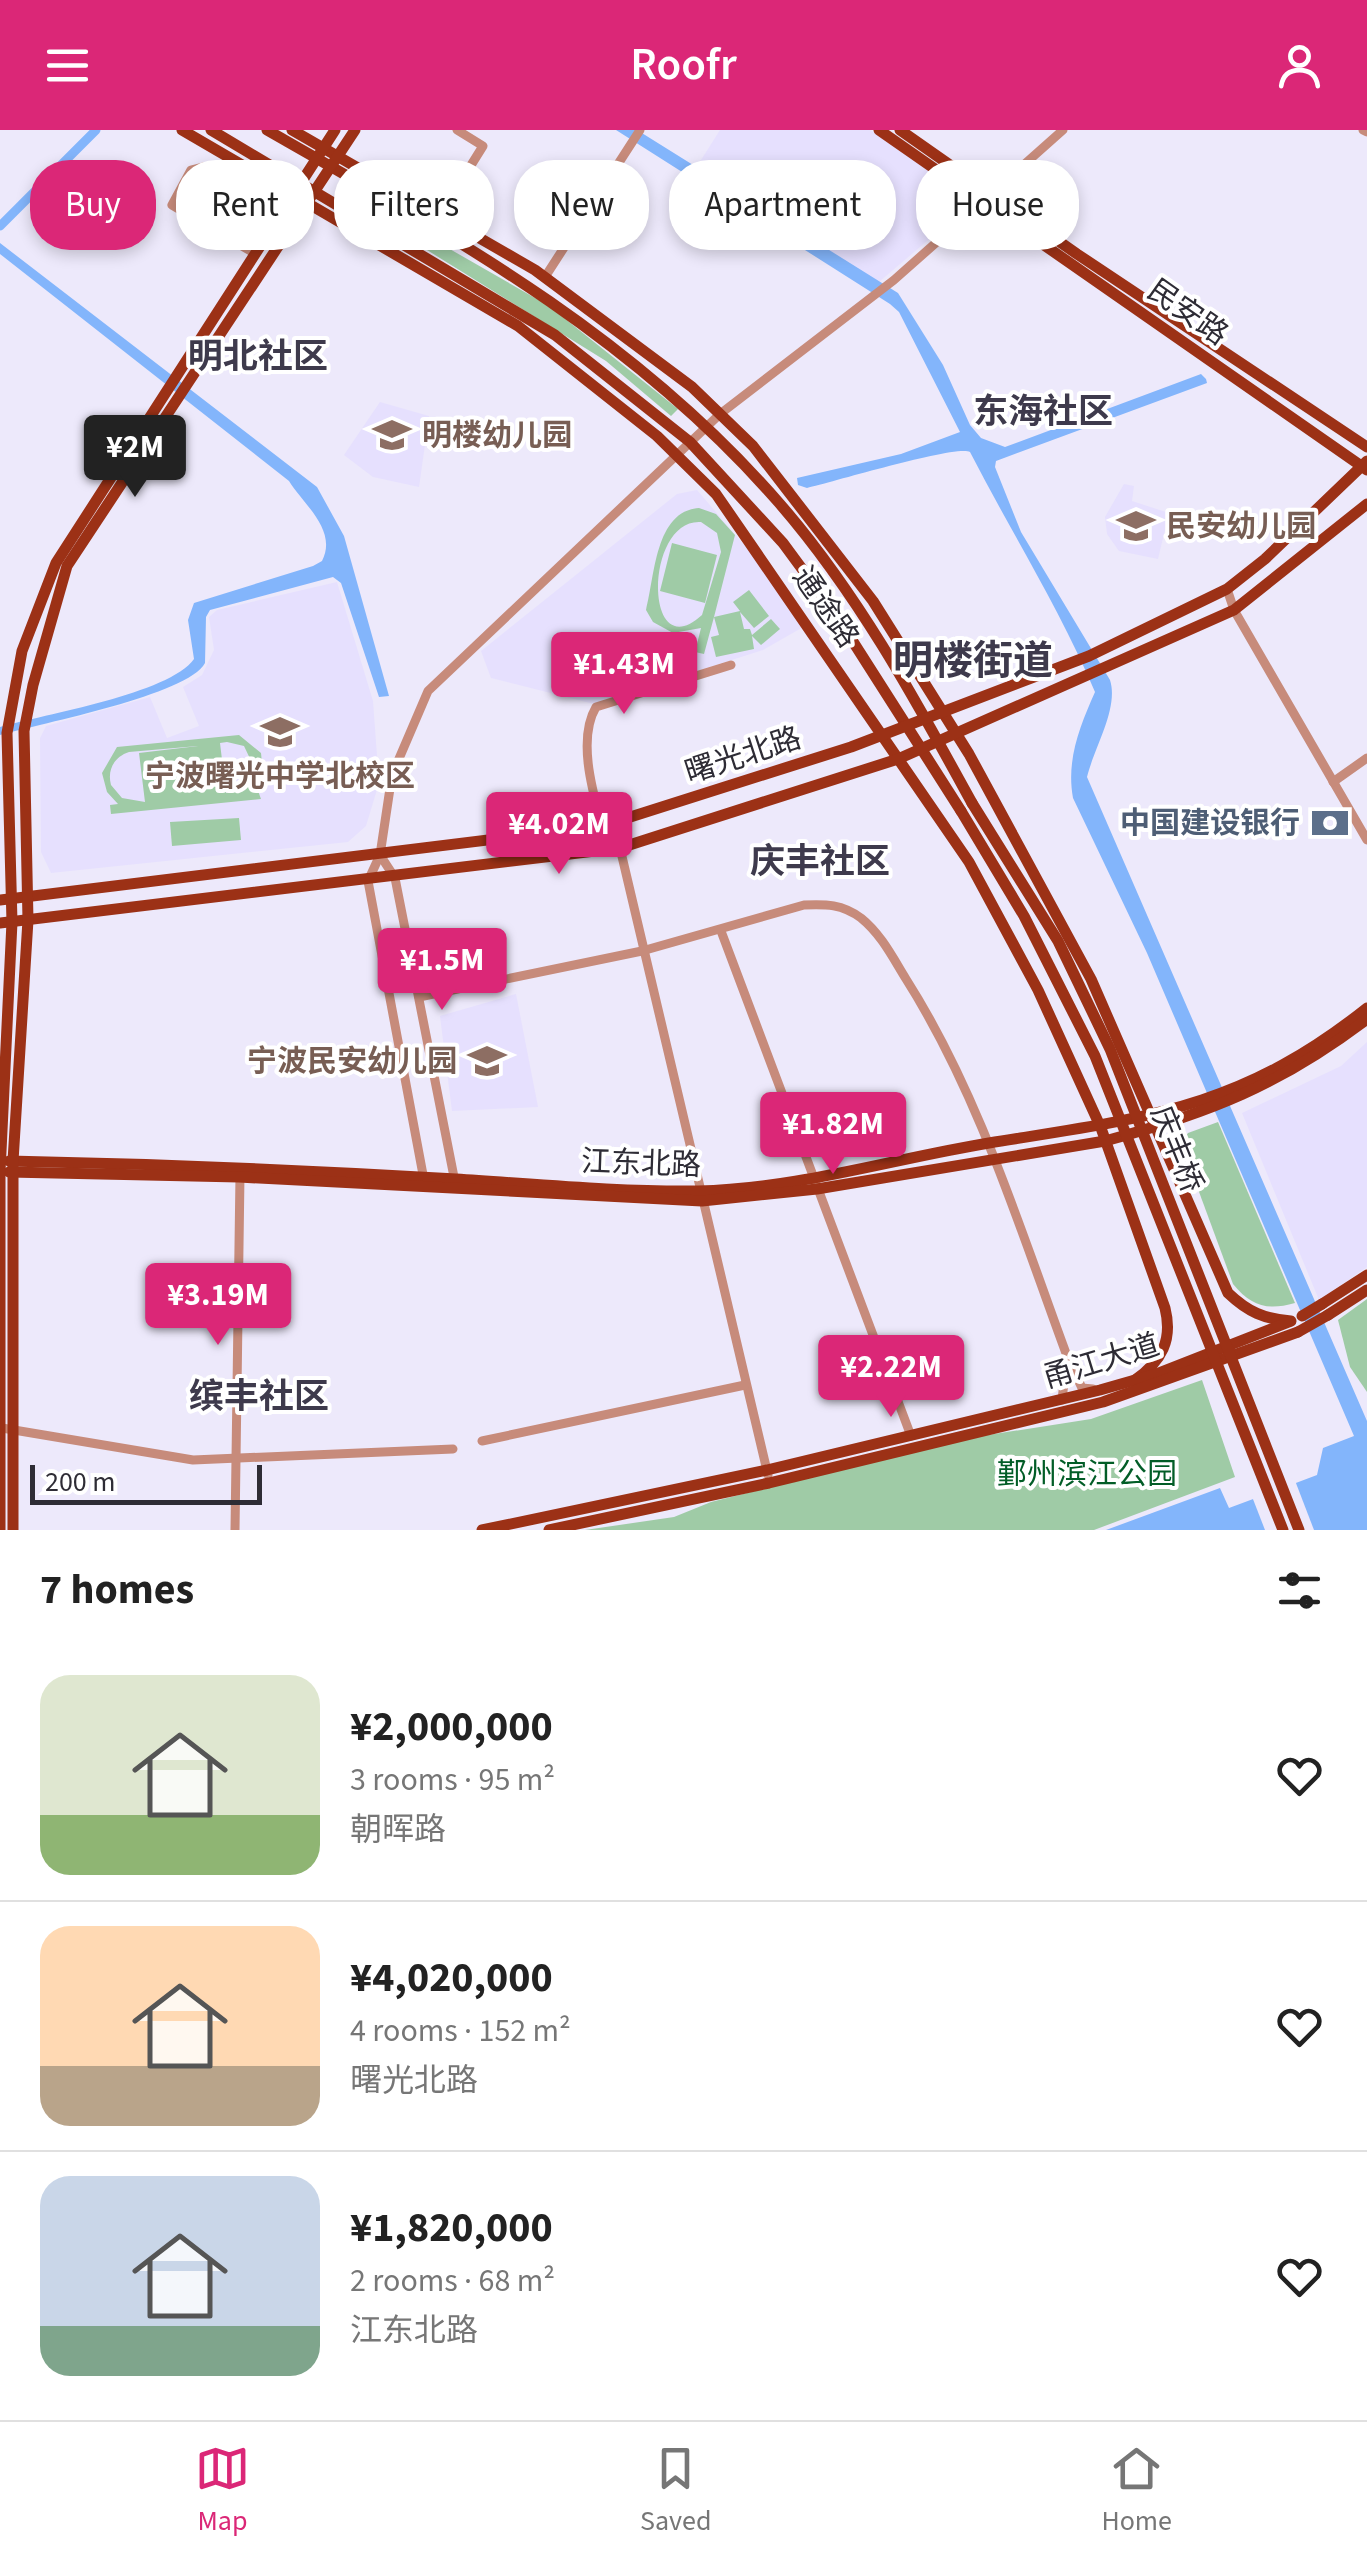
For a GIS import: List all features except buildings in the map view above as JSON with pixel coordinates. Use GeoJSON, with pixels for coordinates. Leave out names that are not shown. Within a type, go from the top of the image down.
{"type":"FeatureCollection","features":[{"type":"Feature","properties":{"kind":"main road","name":"通途路"},"geometry":{"type":"LineString","coordinates":[[182,130],[233,160]]}},
{"type":"Feature","properties":{"kind":"main road","name":"通途路"},"geometry":{"type":"LineString","coordinates":[[211,130],[262,160]]}},
{"type":"Feature","properties":{"kind":"main road","name":"通途路"},"geometry":{"type":"LineString","coordinates":[[267,130],[334,162]]}},
{"type":"Feature","properties":{"kind":"main road","name":"通途路"},"geometry":{"type":"LineString","coordinates":[[292,130],[319,153]]}},
{"type":"Feature","properties":{"kind":"main road"},"geometry":{"type":"LineString","coordinates":[[314,160],[335,130]]}},
{"type":"Feature","properties":{"kind":"main road"},"geometry":{"type":"LineString","coordinates":[[337,160],[355,130]]}},
{"type":"Feature","properties":{"kind":"main road","name":"民安路"},"geometry":{"type":"LineString","coordinates":[[879,130],[929,160]]}},
{"type":"Feature","properties":{"kind":"main road","name":"民安路"},"geometry":{"type":"LineString","coordinates":[[900,130],[940,160]]}},
{"type":"Feature","properties":{"kind":"main road"},"geometry":{"type":"LineString","coordinates":[[314,195],[334,165]]}},
{"type":"Feature","properties":{"kind":"main road","name":"通途路"},"geometry":{"type":"LineString","coordinates":[[314,190],[555,335],[690,442],[783,543],[836,615],[921,748],[966,807]]}},
{"type":"Feature","properties":{"kind":"main road","name":"通途路"},"geometry":{"type":"LineString","coordinates":[[314,207],[518,326],[676,454],[716,494],[885,735],[969,862],[1038,990],[1103,1135],[1148,1253],[1170,1326],[1167,1346],[1150,1370],[1136,1380]]}},
{"type":"Feature","properties":{"kind":"main road","name":"通途路"},"geometry":{"type":"LineString","coordinates":[[494,247],[545,277],[692,388],[720,414],[752,446],[872,601],[944,711],[1092,979],[1228,1293],[1246,1310],[1266,1319],[1297,1323]]}},
{"type":"Feature","properties":{"kind":"main road"},"geometry":{"type":"LineString","coordinates":[[190,368],[256,250]]}},
{"type":"Feature","properties":{"kind":"main road"},"geometry":{"type":"LineString","coordinates":[[14,1530],[8,1429],[4,1166],[6,900],[8,728],[22,651],[56,563],[275,250]]}},
{"type":"Feature","properties":{"kind":"main road","name":"通途路"},"geometry":{"type":"LineString","coordinates":[[475,250],[610,342],[780,504],[866,618],[938,740],[966,807]]}},
{"type":"Feature","properties":{"kind":"main road","name":"民安路"},"geometry":{"type":"LineString","coordinates":[[1064,250],[1366,466]]}},
{"type":"Feature","properties":{"kind":"main road","name":"民安路"},"geometry":{"type":"LineString","coordinates":[[1071,250],[1367,447]]}},
{"type":"Feature","properties":{"kind":"main road"},"geometry":{"type":"LineString","coordinates":[[4,1166],[28,920],[24,731],[68,566],[163,408]]}},
{"type":"Feature","properties":{"kind":"main road","name":"曙光北路"},"geometry":{"type":"LineString","coordinates":[[6,900],[602,826],[885,735],[1089,656],[1227,589],[1366,466]]}},
{"type":"Feature","properties":{"kind":"main road","name":"曙光北路"},"geometry":{"type":"LineString","coordinates":[[6,923],[620,848],[898,759],[1234,610],[1367,504]]}},
{"type":"Feature","properties":{"kind":"main road","name":"庆丰桥"},"geometry":{"type":"LineString","coordinates":[[966,807],[1095,1056],[1283,1530]]}},
{"type":"Feature","properties":{"kind":"main road","name":"庆丰桥"},"geometry":{"type":"LineString","coordinates":[[966,807],[1058,941],[1110,1049],[1300,1530]]}},
{"type":"Feature","properties":{"kind":"main road","name":"江东北路"},"geometry":{"type":"LineString","coordinates":[[1232,1096],[1297,1060],[1367,1008]]}},
{"type":"Feature","properties":{"kind":"main road","name":"江东北路"},"geometry":{"type":"LineString","coordinates":[[4,1166],[240,1172],[701,1196],[993,1157],[1156,1122],[1303,1067],[1367,1019]]}},
{"type":"Feature","properties":{"kind":"main road","name":"江东北路"},"geometry":{"type":"LineString","coordinates":[[815,1183],[988,1143],[1103,1135]]}},
{"type":"Feature","properties":{"kind":"main road","name":"甬江大道"},"geometry":{"type":"LineString","coordinates":[[1325,1310],[1367,1275]]}},
{"type":"Feature","properties":{"kind":"main road","name":"甬江大道"},"geometry":{"type":"LineString","coordinates":[[549,1530],[1104,1402],[1367,1290]]}},
{"type":"Feature","properties":{"kind":"main road","name":"甬江大道"},"geometry":{"type":"LineString","coordinates":[[482,1530],[768,1477],[911,1436],[1136,1380],[1297,1323]]}},
{"type":"Feature","properties":{"kind":"main road"},"geometry":{"type":"LineString","coordinates":[[0,1530],[8,1429]]}},
{"type":"Feature","properties":{"kind":"street"},"geometry":{"type":"LineString","coordinates":[[457,130],[483,146],[474,160]]}},
{"type":"Feature","properties":{"kind":"street"},"geometry":{"type":"LineString","coordinates":[[545,277],[640,130]]}},
{"type":"Feature","properties":{"kind":"street"},"geometry":{"type":"LineString","coordinates":[[1027,160],[1062,130]]}},
{"type":"Feature","properties":{"kind":"street"},"geometry":{"type":"LineString","coordinates":[[203,167],[258,201],[237,243],[172,205],[190,170],[203,167]]}},
{"type":"Feature","properties":{"kind":"street"},"geometry":{"type":"LineString","coordinates":[[249,250],[254,253]]}},
{"type":"Feature","properties":{"kind":"street"},"geometry":{"type":"LineString","coordinates":[[424,1182],[368,881],[380,855],[392,775],[428,691],[704,428],[927,250]]}},
{"type":"Feature","properties":{"kind":"street"},"geometry":{"type":"LineString","coordinates":[[1227,589],[1234,610],[1367,840]]}},
{"type":"Feature","properties":{"kind":"street"},"geometry":{"type":"LineString","coordinates":[[602,826],[592,789],[588,722],[596,707],[731,665]]}},
{"type":"Feature","properties":{"kind":"street"},"geometry":{"type":"LineString","coordinates":[[1333,782],[1367,758]]}},
{"type":"Feature","properties":{"kind":"street"},"geometry":{"type":"LineString","coordinates":[[620,848],[768,1477]]}},
{"type":"Feature","properties":{"kind":"street"},"geometry":{"type":"LineString","coordinates":[[380,855],[395,878],[455,1184]]}},
{"type":"Feature","properties":{"kind":"street"},"geometry":{"type":"LineString","coordinates":[[419,997],[642,952],[804,905],[838,905],[863,920],[883,942],[924,1008],[988,1143],[1067,1356],[1082,1388],[1100,1390]]}},
{"type":"Feature","properties":{"kind":"street"},"geometry":{"type":"LineString","coordinates":[[721,932],[911,1436]]}},
{"type":"Feature","properties":{"kind":"street"},"geometry":{"type":"LineString","coordinates":[[235,1530],[240,1172]]}},
{"type":"Feature","properties":{"kind":"street"},"geometry":{"type":"LineString","coordinates":[[1062,1400],[1067,1356]]}},
{"type":"Feature","properties":{"kind":"street"},"geometry":{"type":"LineString","coordinates":[[482,1440],[745,1385]]}},
{"type":"Feature","properties":{"kind":"street"},"geometry":{"type":"LineString","coordinates":[[8,1429],[163,1457],[236,1460],[453,1449]]}},
{"type":"Feature","properties":{"kind":"shaded area"},"geometry":{"type":"Polygon","coordinates":[[[720,130],[870,130],[916,161],[916,250],[879,282],[828,250],[896,250],[896,160],[701,160],[720,130]]]}},
{"type":"Feature","properties":{"kind":"shaded area","name":"明楼幼儿园"},"geometry":{"type":"Polygon","coordinates":[[[380,402],[429,416],[419,487],[373,477],[344,455],[380,402]]]}},
{"type":"Feature","properties":{"kind":"shaded area","name":"民安幼儿园"},"geometry":{"type":"Polygon","coordinates":[[[1124,484],[1134,486],[1132,501],[1169,513],[1158,559],[1119,551],[1107,534],[1105,517],[1124,484]]]}},
{"type":"Feature","properties":{"kind":"shaded area"},"geometry":{"type":"Polygon","coordinates":[[[697,490],[757,560],[805,626],[763,650],[594,704],[491,678],[481,651],[677,494],[697,490]]]}},
{"type":"Feature","properties":{"kind":"shaded area","name":"宁波曙光中学北校区"},"geometry":{"type":"Polygon","coordinates":[[[337,582],[373,701],[379,783],[366,826],[348,842],[51,873],[41,852],[40,738],[46,726],[150,697],[167,738],[199,726],[183,687],[202,675],[214,650],[209,617],[217,610],[337,582]]]}},
{"type":"Feature","properties":{"kind":"shaded area","name":"宁波民安幼儿园"},"geometry":{"type":"Polygon","coordinates":[[[516,994],[538,1107],[452,1111],[440,1016],[516,994]]]}},
{"type":"Feature","properties":{"kind":"shaded area"},"geometry":{"type":"Polygon","coordinates":[[[1367,1042],[1367,1267],[1319,1300],[1242,1113],[1341,1066],[1367,1042]]]}},
{"type":"Feature","properties":{"kind":"green space"},"geometry":{"type":"Polygon","coordinates":[[[427,250],[452,250],[549,306],[678,409],[671,416],[606,361],[427,250]]]}},
{"type":"Feature","properties":{"kind":"green space"},"geometry":{"type":"Polygon","coordinates":[[[699,508],[716,514],[735,535],[704,654],[695,652],[701,628],[673,633],[653,622],[646,610],[659,547],[673,520],[699,508]],[[701,522],[682,527],[669,542],[658,587],[661,608],[669,623],[683,626],[702,615],[721,552],[717,533],[701,522]]]}},
{"type":"Feature","properties":{"kind":"green space"},"geometry":{"type":"Polygon","coordinates":[[[672,543],[717,555],[705,603],[660,591],[672,543]]]}},
{"type":"Feature","properties":{"kind":"green space"},"geometry":{"type":"Polygon","coordinates":[[[749,590],[769,616],[754,628],[740,612],[744,629],[750,629],[752,635],[771,619],[780,629],[761,645],[752,636],[754,649],[716,657],[711,637],[719,635],[714,617],[740,611],[733,602],[749,590]]]}},
{"type":"Feature","properties":{"kind":"green space"},"geometry":{"type":"Polygon","coordinates":[[[239,735],[261,753],[263,773],[257,788],[261,799],[111,814],[110,805],[118,804],[107,792],[102,773],[117,747],[239,735]],[[220,743],[226,793],[246,785],[254,767],[244,746],[220,743]],[[198,746],[124,754],[111,769],[111,785],[122,798],[145,802],[139,753],[198,746]]]}},
{"type":"Feature","properties":{"kind":"green space"},"geometry":{"type":"Polygon","coordinates":[[[239,818],[241,840],[172,846],[170,822],[239,818]]]}},
{"type":"Feature","properties":{"kind":"green space"},"geometry":{"type":"Polygon","coordinates":[[[1218,1122],[1295,1303],[1260,1305],[1233,1284],[1181,1143],[1188,1133],[1218,1122]]]}},
{"type":"Feature","properties":{"kind":"green space"},"geometry":{"type":"Polygon","coordinates":[[[1367,1299],[1367,1392],[1350,1367],[1338,1320],[1367,1299]]]}},
{"type":"Feature","properties":{"kind":"green space","name":"鄞州滨江公园"},"geometry":{"type":"Polygon","coordinates":[[[1202,1380],[1235,1477],[1094,1530],[585,1530],[674,1517],[711,1502],[962,1439],[1091,1419],[1202,1380]]]}},
{"type":"Feature","properties":{"kind":"water"},"geometry":{"type":"Polygon","coordinates":[[[616,130],[637,130],[685,160],[669,160],[669,164],[616,130]]]}},
{"type":"Feature","properties":{"kind":"water"},"geometry":{"type":"Polygon","coordinates":[[[0,243],[317,487],[344,536],[389,696],[379,697],[341,583],[333,577],[210,610],[206,617],[205,663],[172,686],[0,735],[0,727],[133,692],[180,671],[194,659],[188,620],[194,603],[313,566],[322,561],[326,539],[317,518],[289,481],[0,254],[0,243]]]}},
{"type":"Feature","properties":{"kind":"water"},"geometry":{"type":"Polygon","coordinates":[[[805,250],[829,250],[898,293],[943,365],[970,425],[981,438],[1005,447],[1201,374],[1206,379],[1207,383],[996,461],[995,467],[1021,532],[1110,680],[1109,715],[1087,777],[1367,1421],[1367,1530],[1106,1530],[1220,1488],[1229,1508],[1317,1475],[1323,1448],[1354,1436],[1147,953],[1073,798],[1073,757],[1095,692],[1051,601],[970,452],[919,459],[807,488],[798,485],[797,478],[901,454],[960,432],[899,312],[805,250]]]}},
{"type":"Feature","properties":{"kind":"pier"},"geometry":{"type":"Polygon","coordinates":[[[1294,1478],[1314,1530],[1265,1530],[1251,1494],[1294,1478]]]}},
{"type":"Feature","properties":{"kind":"waterway"},"geometry":{"type":"LineString","coordinates":[[0,226],[96,130]]}},
{"type":"Feature","properties":{"kind":"place","name":"明楼幼儿园"},"geometry":{"type":"Point","coordinates":[392,435]}},
{"type":"Feature","properties":{"kind":"place","name":"民安幼儿园"},"geometry":{"type":"Point","coordinates":[1136,526]}},
{"type":"Feature","properties":{"kind":"place","name":"宁波曙光中学北校区"},"geometry":{"type":"Point","coordinates":[280,732]}},
{"type":"Feature","properties":{"kind":"place","name":"中国建设银行"},"geometry":{"type":"Point","coordinates":[1330,823]}},
{"type":"Feature","properties":{"kind":"place","name":"宁波民安幼儿园"},"geometry":{"type":"Point","coordinates":[487,1061]}},
{"type":"Feature","properties":{"kind":"district","name":"明北社区"},"geometry":{"type":"Point","coordinates":[258,356]}},
{"type":"Feature","properties":{"kind":"district","name":"东海社区"},"geometry":{"type":"Point","coordinates":[1043,411]}},
{"type":"Feature","properties":{"kind":"district","name":"明楼街道"},"geometry":{"type":"Point","coordinates":[973,660]}},
{"type":"Feature","properties":{"kind":"district","name":"庆丰社区"},"geometry":{"type":"Point","coordinates":[820,861]}},
{"type":"Feature","properties":{"kind":"district","name":"缤丰社区"},"geometry":{"type":"Point","coordinates":[259,1396]}}]}
